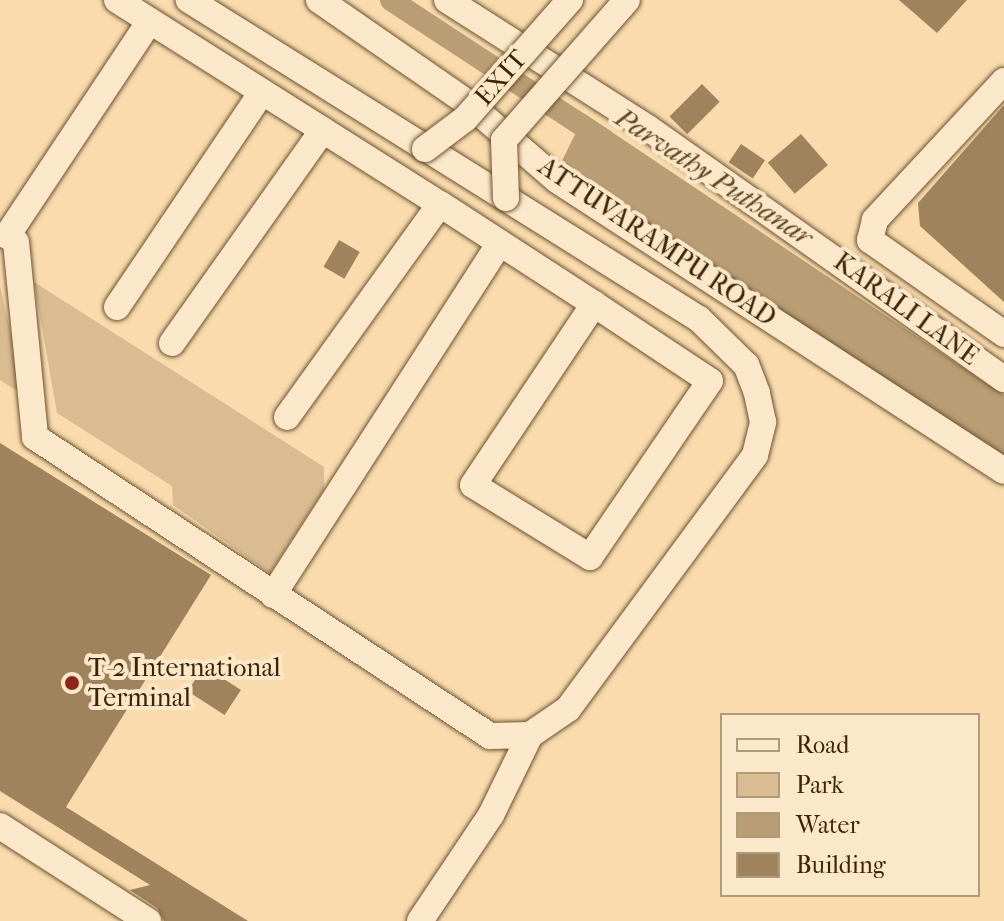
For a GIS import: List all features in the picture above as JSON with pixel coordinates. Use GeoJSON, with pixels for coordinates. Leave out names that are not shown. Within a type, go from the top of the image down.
{"type":"FeatureCollection","features":[{"type":"Feature","properties":{"kind":"street"},"geometry":{"type":"LineString","coordinates":[[117,0],[440,204],[594,304],[710,381],[590,557],[473,485],[594,304]]}},
{"type":"Feature","properties":{"kind":"street"},"geometry":{"type":"LineString","coordinates":[[189,0],[699,319],[746,365],[763,422],[755,455],[638,617],[568,709],[530,735],[491,815],[420,921]]}},
{"type":"Feature","properties":{"kind":"street","name":"ATTUVARAMPU ROAD"},"geometry":{"type":"LineString","coordinates":[[319,0],[469,104],[557,180],[1004,471]]}},
{"type":"Feature","properties":{"kind":"street","name":"KARALI LANE"},"geometry":{"type":"LineString","coordinates":[[447,0],[648,128],[995,373]]}},
{"type":"Feature","properties":{"kind":"street","name":"EXIT"},"geometry":{"type":"LineString","coordinates":[[425,149],[465,119],[570,0]]}},
{"type":"Feature","properties":{"kind":"street"},"geometry":{"type":"LineString","coordinates":[[506,198],[504,140],[627,0]]}},
{"type":"Feature","properties":{"kind":"street"},"geometry":{"type":"LineString","coordinates":[[150,21],[11,239],[35,437],[490,736],[530,735]]}},
{"type":"Feature","properties":{"kind":"street"},"geometry":{"type":"LineString","coordinates":[[1004,81],[875,220],[870,240],[1004,334]]}},
{"type":"Feature","properties":{"kind":"street"},"geometry":{"type":"LineString","coordinates":[[117,307],[262,92]]}},
{"type":"Feature","properties":{"kind":"street"},"geometry":{"type":"LineString","coordinates":[[172,343],[323,130]]}},
{"type":"Feature","properties":{"kind":"street"},"geometry":{"type":"LineString","coordinates":[[287,417],[440,204]]}},
{"type":"Feature","properties":{"kind":"street"},"geometry":{"type":"LineString","coordinates":[[273,595],[500,243]]}},
{"type":"Feature","properties":{"kind":"street"},"geometry":{"type":"LineString","coordinates":[[995,373],[1004,341]]}},
{"type":"Feature","properties":{"kind":"street"},"geometry":{"type":"LineString","coordinates":[[402,921],[474,824]]}},
{"type":"Feature","properties":{"kind":"street"},"geometry":{"type":"LineString","coordinates":[[0,826],[148,921]]}},
{"type":"Feature","properties":{"kind":"green space"},"geometry":{"type":"Polygon","coordinates":[[[34,282],[324,467],[324,489],[270,573],[173,505],[172,486],[57,413],[34,282]]]}},
{"type":"Feature","properties":{"kind":"green space"},"geometry":{"type":"Polygon","coordinates":[[[0,286],[25,396],[0,380],[0,286]]]}},
{"type":"Feature","properties":{"kind":"water"},"geometry":{"type":"Polygon","coordinates":[[[585,114],[1004,395],[1004,458],[555,175],[585,114]]]}},
{"type":"Feature","properties":{"kind":"building"},"geometry":{"type":"Polygon","coordinates":[[[899,0],[967,0],[937,33],[899,0]]]}},
{"type":"Feature","properties":{"kind":"building"},"geometry":{"type":"Polygon","coordinates":[[[702,84],[720,102],[687,134],[669,117],[702,84]]]}},
{"type":"Feature","properties":{"kind":"building"},"geometry":{"type":"Polygon","coordinates":[[[1004,105],[1004,302],[920,226],[918,203],[1004,105]]]}},
{"type":"Feature","properties":{"kind":"building"},"geometry":{"type":"Polygon","coordinates":[[[801,134],[828,165],[795,194],[768,163],[801,134]]]}},
{"type":"Feature","properties":{"kind":"building"},"geometry":{"type":"Polygon","coordinates":[[[741,144],[765,160],[753,178],[729,162],[741,144]]]}},
{"type":"Feature","properties":{"kind":"building"},"geometry":{"type":"Polygon","coordinates":[[[339,240],[360,252],[344,279],[324,267],[339,240]]]}},
{"type":"Feature","properties":{"kind":"building","name":"T-2 International Terminal"},"geometry":{"type":"Polygon","coordinates":[[[0,443],[211,575],[66,807],[248,921],[164,921],[157,908],[130,890],[150,885],[0,791],[0,443]]]}},
{"type":"Feature","properties":{"kind":"building"},"geometry":{"type":"Polygon","coordinates":[[[204,666],[241,690],[225,715],[188,691],[204,666]]]}},
{"type":"Feature","properties":{"kind":"waterway","name":"Parvathy Puthanar"},"geometry":{"type":"LineString","coordinates":[[391,0],[604,140]]}},
{"type":"Feature","properties":{"kind":"place","name":"T-2 International Terminal"},"geometry":{"type":"Point","coordinates":[72,683]}}]}
